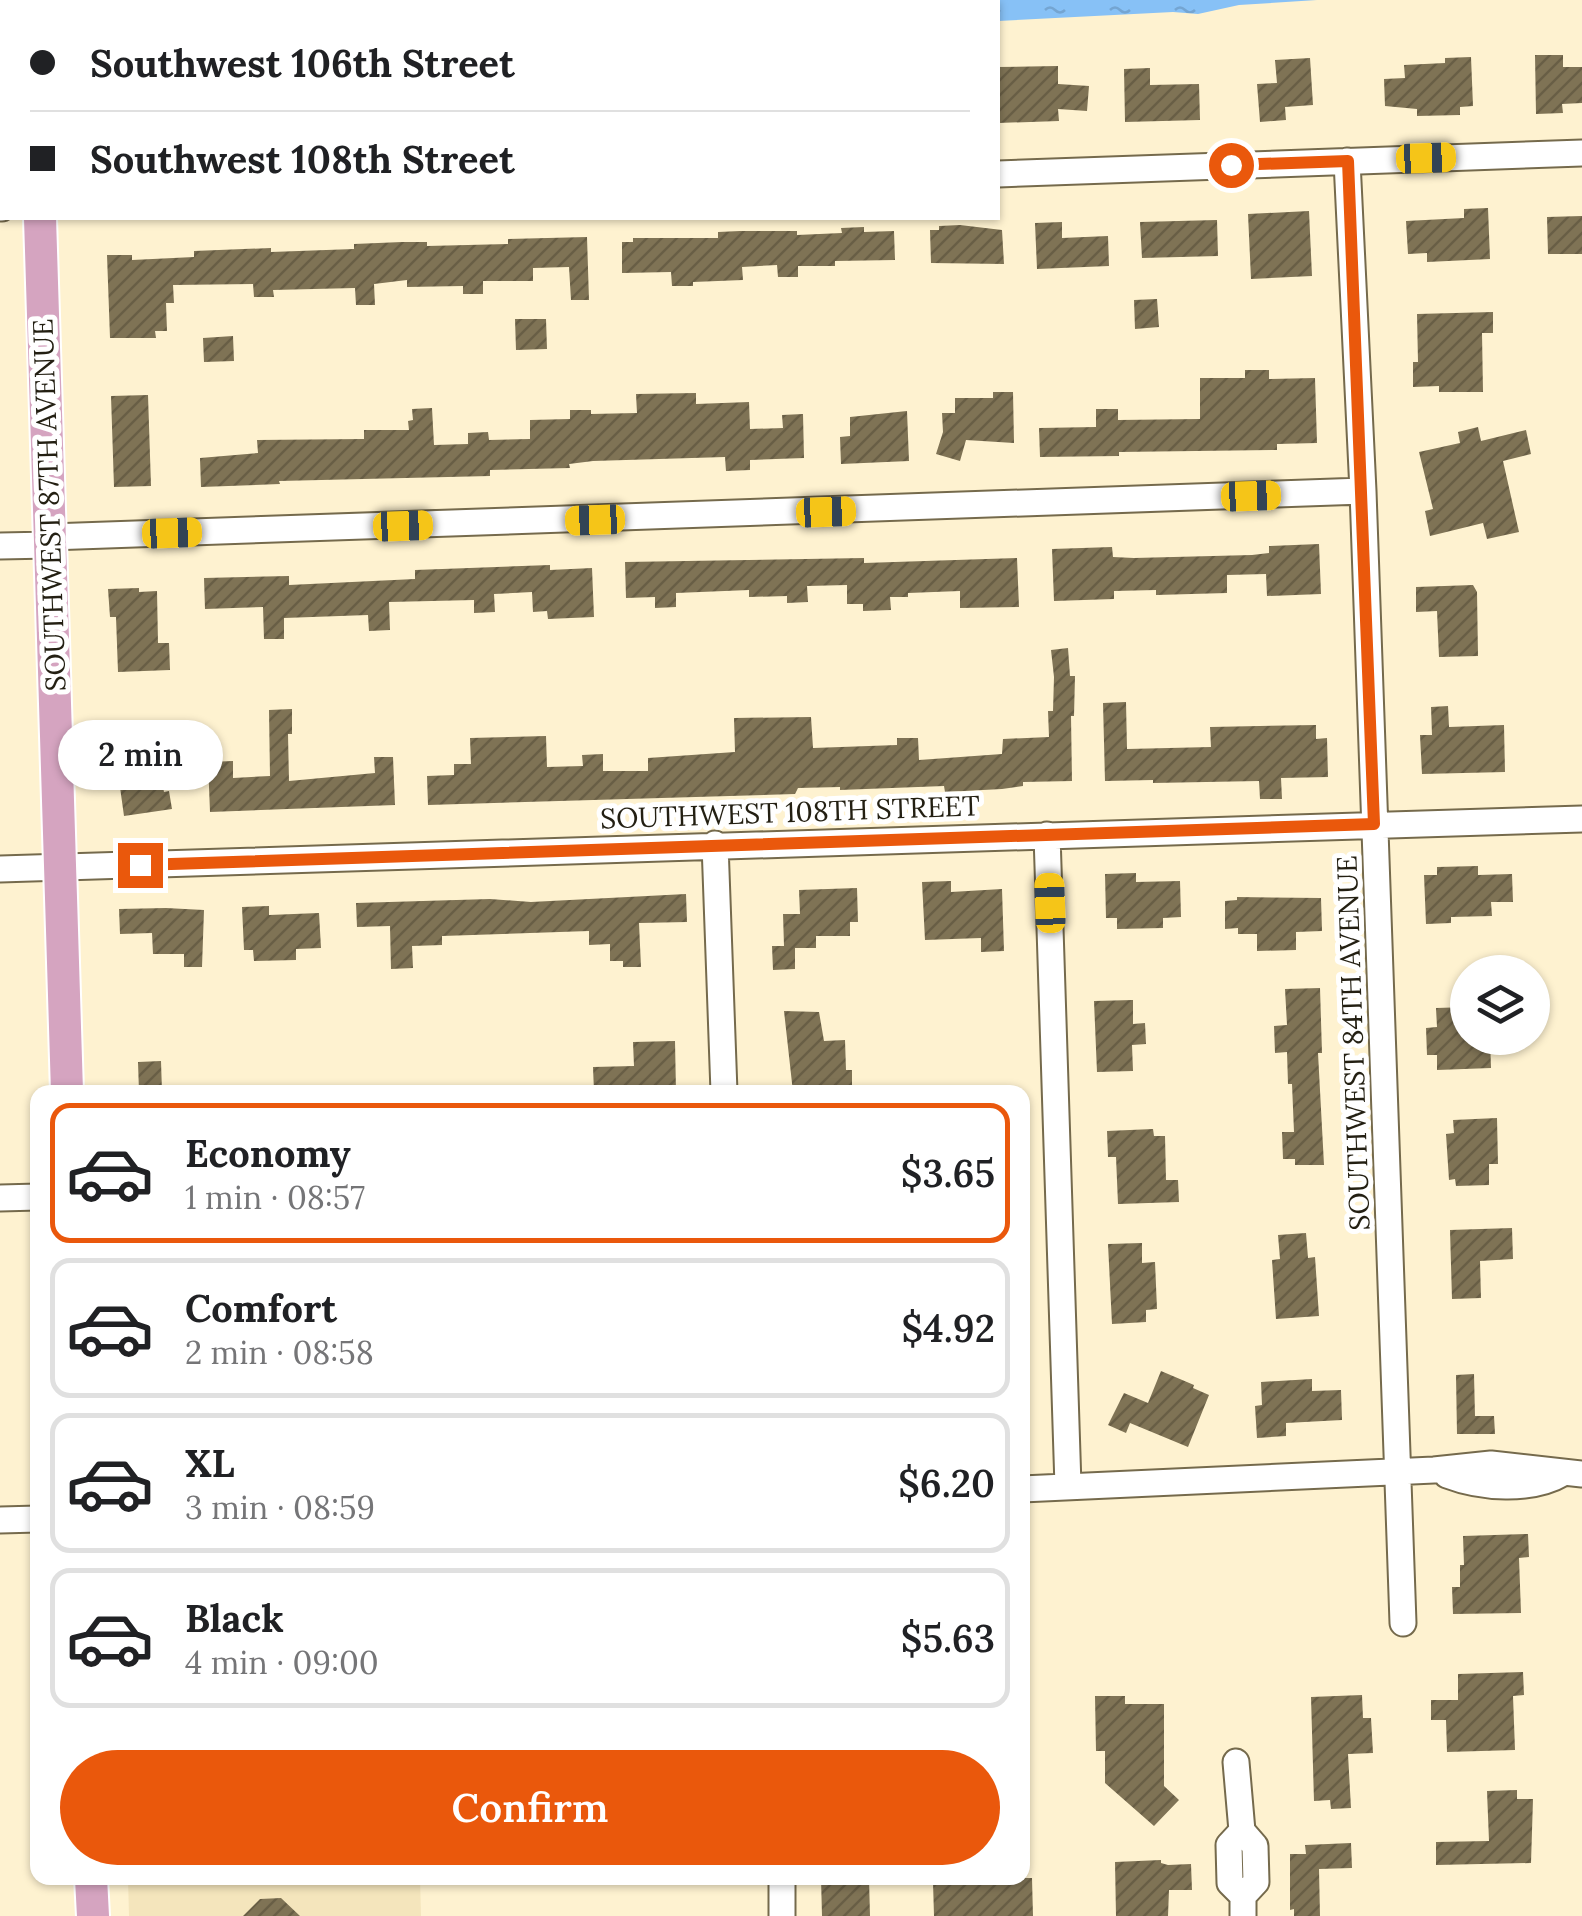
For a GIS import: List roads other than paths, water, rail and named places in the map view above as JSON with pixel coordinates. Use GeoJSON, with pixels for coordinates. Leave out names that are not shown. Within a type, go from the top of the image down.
{"type":"FeatureCollection","features":[{"type":"Feature","properties":{"kind":"main road","name":"SOUTHWEST 87TH AVENUE"},"geometry":{"type":"LineString","coordinates":[[40,220],[67,1085]]}},
{"type":"Feature","properties":{"kind":"main road"},"geometry":{"type":"LineString","coordinates":[[92,1885],[93,1916]]}},
{"type":"Feature","properties":{"kind":"street"},"geometry":{"type":"LineString","coordinates":[[1000,174],[1582,153]]}},
{"type":"Feature","properties":{"kind":"street","name":"SOUTHWEST 84TH AVENUE"},"geometry":{"type":"LineString","coordinates":[[1348,161],[1403,1624]]}},
{"type":"Feature","properties":{"kind":"street"},"geometry":{"type":"LineString","coordinates":[[0,546],[1363,491]]}},
{"type":"Feature","properties":{"kind":"street","name":"SOUTHWEST 108TH STREET"},"geometry":{"type":"LineString","coordinates":[[0,869],[1582,818]]}},
{"type":"Feature","properties":{"kind":"street"},"geometry":{"type":"LineString","coordinates":[[1047,835],[1068,1486]]}},
{"type":"Feature","properties":{"kind":"street"},"geometry":{"type":"LineString","coordinates":[[715,844],[724,1085]]}},
{"type":"Feature","properties":{"kind":"street"},"geometry":{"type":"LineString","coordinates":[[0,1198],[30,1197]]}},
{"type":"Feature","properties":{"kind":"street"},"geometry":{"type":"LineString","coordinates":[[1030,1488],[1434,1470],[1492,1464],[1572,1474]]}},
{"type":"Feature","properties":{"kind":"street"},"geometry":{"type":"LineString","coordinates":[[0,1520],[30,1519]]}},
{"type":"Feature","properties":{"kind":"street"},"geometry":{"type":"LineString","coordinates":[[1236,1762],[1242,1831],[1255,1846],[1256,1882],[1243,1906]]}},
{"type":"Feature","properties":{"kind":"street"},"geometry":{"type":"LineString","coordinates":[[782,1885],[782,1916]]}},
{"type":"Feature","properties":{"kind":"water"},"geometry":{"type":"Polygon","coordinates":[[[1000,0],[1317,0],[1239,5],[1198,14],[1000,21],[1000,0]]]}}]}
